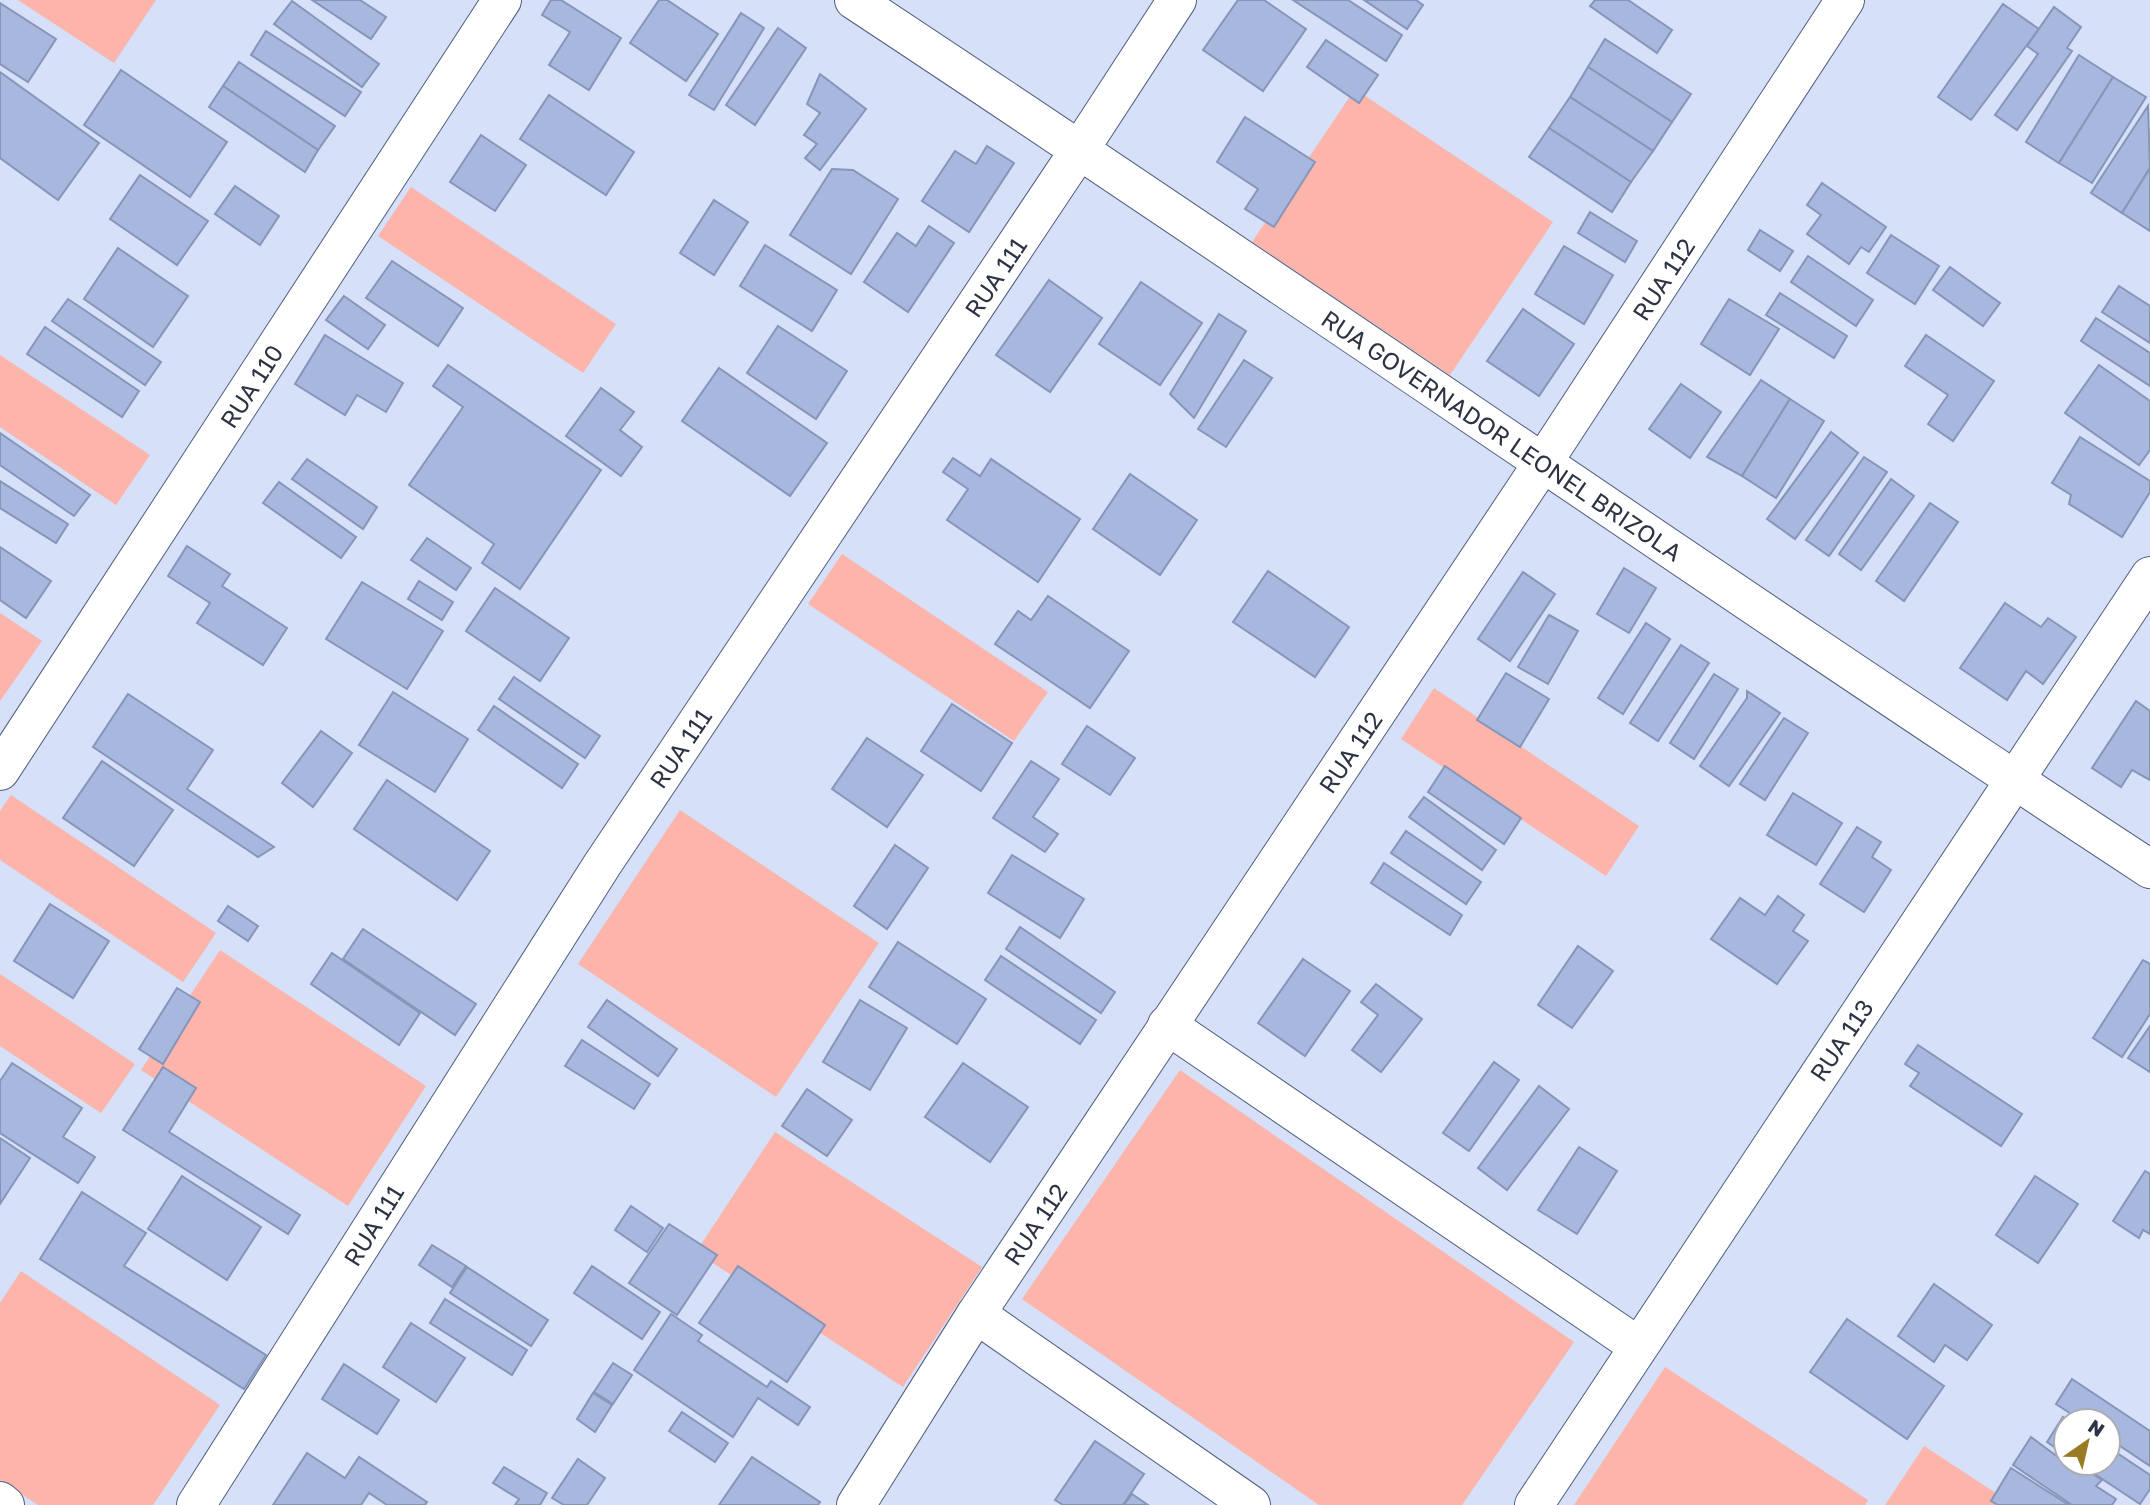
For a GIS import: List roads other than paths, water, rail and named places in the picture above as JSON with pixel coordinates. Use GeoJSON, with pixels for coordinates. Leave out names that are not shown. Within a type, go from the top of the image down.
{"type":"FeatureCollection","features":[{"type":"Feature","properties":{"kind":"street","name":"RUA 110"},"geometry":{"type":"LineString","coordinates":[[0,771],[502,0]]}},
{"type":"Feature","properties":{"kind":"street","name":"RUA GOVERNADOR LEONEL BRIZOLA"},"geometry":{"type":"LineString","coordinates":[[854,0],[1080,149],[1542,464],[2150,869]]}},
{"type":"Feature","properties":{"kind":"street","name":"RUA 111"},"geometry":{"type":"LineString","coordinates":[[195,1505],[602,865],[1177,0]]}},
{"type":"Feature","properties":{"kind":"street","name":"RUA 112"},"geometry":{"type":"LineString","coordinates":[[856,1505],[976,1314],[1542,464],[1845,0]]}},
{"type":"Feature","properties":{"kind":"street","name":"RUA 113"},"geometry":{"type":"LineString","coordinates":[[1534,1505],[2150,576]]}},
{"type":"Feature","properties":{"kind":"street"},"geometry":{"type":"LineString","coordinates":[[1167,1026],[1637,1346]]}},
{"type":"Feature","properties":{"kind":"street"},"geometry":{"type":"LineString","coordinates":[[976,1314],[1251,1505]]}},
{"type":"Feature","properties":{"kind":"street"},"geometry":{"type":"LineString","coordinates":[[0,1501],[5,1505]]}}]}
